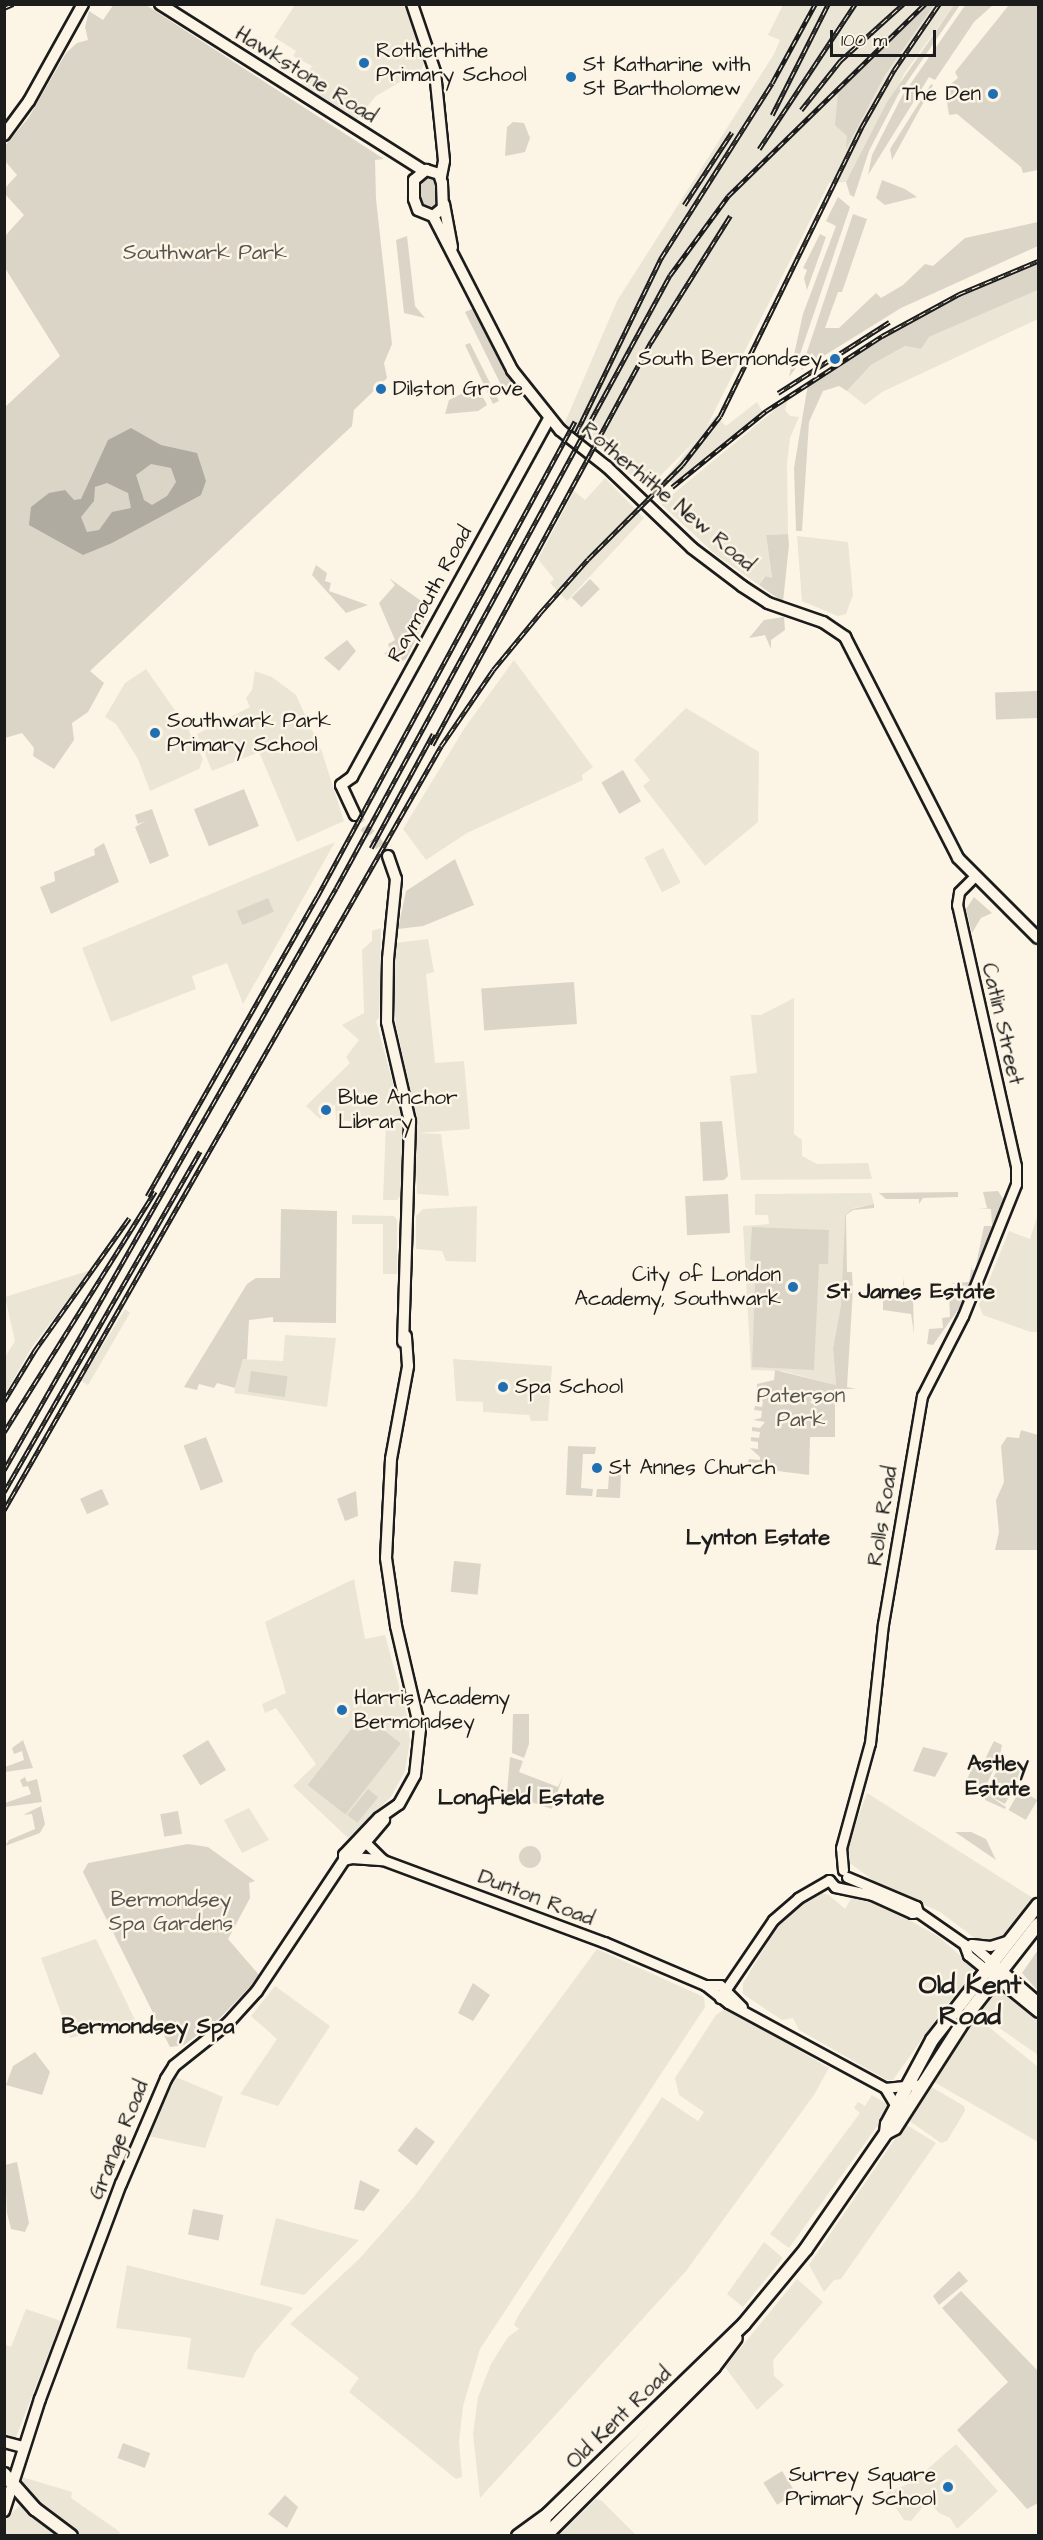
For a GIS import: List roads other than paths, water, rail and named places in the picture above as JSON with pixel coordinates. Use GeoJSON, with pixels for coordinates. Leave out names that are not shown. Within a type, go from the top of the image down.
{"type":"FeatureCollection","features":[{"type":"Feature","properties":{"kind":"highway","name":"Old Kent Road"},"geometry":{"type":"LineString","coordinates":[[545,2535],[714,2367],[744,2324],[803,2253],[886,2133],[906,2087],[943,2025],[1038,1905]]}},
{"type":"Feature","properties":{"kind":"highway","name":"Old Kent Road"},"geometry":{"type":"LineString","coordinates":[[886,2133],[895,2128],[922,2084],[999,1974],[1038,1924]]}},
{"type":"Feature","properties":{"kind":"highway","name":"Old Kent Road"},"geometry":{"type":"LineString","coordinates":[[518,2535],[548,2514],[699,2370],[708,2355],[744,2324]]}},
{"type":"Feature","properties":{"kind":"highway"},"geometry":{"type":"LineString","coordinates":[[699,2370],[714,2367]]}},
{"type":"Feature","properties":{"kind":"highway"},"geometry":{"type":"LineString","coordinates":[[4,2474],[35,2509],[71,2535]]}},
{"type":"Feature","properties":{"kind":"highway"},"geometry":{"type":"LineString","coordinates":[[531,2535],[548,2514]]}},
{"type":"Feature","properties":{"kind":"main road"},"geometry":{"type":"LineString","coordinates":[[4,135],[29,101],[83,4]]}},
{"type":"Feature","properties":{"kind":"main road","name":"Hawkstone Road"},"geometry":{"type":"LineString","coordinates":[[160,4],[400,158],[432,173]]}},
{"type":"Feature","properties":{"kind":"main road"},"geometry":{"type":"LineString","coordinates":[[412,4],[435,72],[442,156],[432,173],[413,184]]}},
{"type":"Feature","properties":{"kind":"main road"},"geometry":{"type":"LineString","coordinates":[[400,158],[413,184],[420,212],[433,216],[444,204]]}},
{"type":"Feature","properties":{"kind":"main road","name":"Rotherhithe New Road"},"geometry":{"type":"LineString","coordinates":[[432,173],[444,204],[452,247]]}},
{"type":"Feature","properties":{"kind":"main road","name":"Rotherhithe New Road"},"geometry":{"type":"LineString","coordinates":[[433,216],[452,247],[512,370],[549,418],[692,548],[734,580],[768,603],[823,622],[842,634],[868,678],[951,846],[974,878],[1038,938]]}},
{"type":"Feature","properties":{"kind":"main road","name":"Raymouth Road"},"geometry":{"type":"LineString","coordinates":[[355,815],[341,784],[352,777],[549,418]]}},
{"type":"Feature","properties":{"kind":"main road","name":"Grange Road"},"geometry":{"type":"LineString","coordinates":[[4,2511],[14,2484],[23,2447],[121,2184],[166,2079],[174,2066],[228,2023],[258,1991],[348,1859],[408,1790],[421,1743],[386,1563],[391,1459],[404,1373],[410,1122],[387,1022],[388,951],[396,879],[388,856]]}},
{"type":"Feature","properties":{"kind":"main road","name":"Catlin Street"},"geometry":{"type":"LineString","coordinates":[[974,878],[959,892],[957,905],[1016,1166],[1016,1184]]}},
{"type":"Feature","properties":{"kind":"main road","name":"Rolls Road"},"geometry":{"type":"LineString","coordinates":[[845,1873],[841,1848],[862,1778],[922,1396],[963,1316],[1016,1184]]}},
{"type":"Feature","properties":{"kind":"main road","name":"Dunton Road"},"geometry":{"type":"LineString","coordinates":[[363,1840],[383,1860],[604,1942],[705,1985],[720,1998],[742,2007],[885,2088],[896,2106]]}},
{"type":"Feature","properties":{"kind":"main road"},"geometry":{"type":"LineString","coordinates":[[348,1859],[383,1860]]}},
{"type":"Feature","properties":{"kind":"main road"},"geometry":{"type":"LineString","coordinates":[[720,1998],[773,1920],[798,1898],[829,1880],[833,1870],[900,1897],[916,1906],[918,1912],[968,1944],[990,1946],[1010,1940]]}},
{"type":"Feature","properties":{"kind":"main road"},"geometry":{"type":"LineString","coordinates":[[843,1887],[845,1873]]}},
{"type":"Feature","properties":{"kind":"main road"},"geometry":{"type":"LineString","coordinates":[[829,1880],[835,1887],[843,1887],[912,1913],[918,1912]]}},
{"type":"Feature","properties":{"kind":"main road"},"geometry":{"type":"LineString","coordinates":[[968,1944],[968,1955],[989,1965],[1038,2012]]}},
{"type":"Feature","properties":{"kind":"main road"},"geometry":{"type":"LineString","coordinates":[[999,1974],[1038,2002]]}},
{"type":"Feature","properties":{"kind":"main road","name":"Dunton Road"},"geometry":{"type":"LineString","coordinates":[[705,1985],[711,1982],[727,1989],[742,2007]]}},
{"type":"Feature","properties":{"kind":"main road"},"geometry":{"type":"LineString","coordinates":[[885,2088],[922,2084]]}},
{"type":"Feature","properties":{"kind":"main road"},"geometry":{"type":"LineString","coordinates":[[4,2442],[23,2447]]}},
{"type":"Feature","properties":{"kind":"tunnel"},"geometry":{"type":"LineString","coordinates":[[355,815],[388,856]]}},
{"type":"Feature","properties":{"kind":"railway"},"geometry":{"type":"LineString","coordinates":[[4,8],[13,4]]}},
{"type":"Feature","properties":{"kind":"railway"},"geometry":{"type":"LineString","coordinates":[[576,433],[661,258],[772,83],[815,4]]}},
{"type":"Feature","properties":{"kind":"railway"},"geometry":{"type":"LineString","coordinates":[[772,115],[828,4]]}},
{"type":"Feature","properties":{"kind":"railway"},"geometry":{"type":"LineString","coordinates":[[759,149],[855,4]]}},
{"type":"Feature","properties":{"kind":"railway"},"geometry":{"type":"LineString","coordinates":[[801,110],[840,61],[903,4]]}},
{"type":"Feature","properties":{"kind":"railway"},"geometry":{"type":"LineString","coordinates":[[4,1470],[336,888],[670,275],[728,196],[925,4]]}},
{"type":"Feature","properties":{"kind":"railway"},"geometry":{"type":"LineString","coordinates":[[4,1510],[441,746],[493,670],[540,613],[588,559],[682,465],[720,416],[861,128],[894,70],[939,4]]}},
{"type":"Feature","properties":{"kind":"railway"},"geometry":{"type":"LineString","coordinates":[[684,205],[732,132]]}},
{"type":"Feature","properties":{"kind":"railway"},"geometry":{"type":"LineString","coordinates":[[432,745],[651,342],[730,216]]}},
{"type":"Feature","properties":{"kind":"railway"},"geometry":{"type":"LineString","coordinates":[[672,487],[766,411],[882,336],[959,294],[1038,261]]}},
{"type":"Feature","properties":{"kind":"railway"},"geometry":{"type":"LineString","coordinates":[[778,393],[889,322]]}},
{"type":"Feature","properties":{"kind":"railway"},"geometry":{"type":"LineString","coordinates":[[147,1196],[317,897],[575,421]]}},
{"type":"Feature","properties":{"kind":"railway"},"geometry":{"type":"LineString","coordinates":[[371,848],[433,734]]}},
{"type":"Feature","properties":{"kind":"railway"},"geometry":{"type":"LineString","coordinates":[[4,1492],[200,1151]]}},
{"type":"Feature","properties":{"kind":"railway"},"geometry":{"type":"LineString","coordinates":[[4,1432],[155,1191]]}},
{"type":"Feature","properties":{"kind":"railway"},"geometry":{"type":"LineString","coordinates":[[4,1401],[35,1350],[129,1218]]}},
{"type":"Feature","properties":{"kind":"place","name":"Rotherhithe Primary School"},"geometry":{"type":"Point","coordinates":[364,63]}},
{"type":"Feature","properties":{"kind":"place","name":"St Katharine with St Bartholomew"},"geometry":{"type":"Point","coordinates":[571,77]}},
{"type":"Feature","properties":{"kind":"place","name":"The Den"},"geometry":{"type":"Point","coordinates":[993,94]}},
{"type":"Feature","properties":{"kind":"place","name":"South Bermondsey"},"geometry":{"type":"Point","coordinates":[835,359]}},
{"type":"Feature","properties":{"kind":"place","name":"Dilston Grove"},"geometry":{"type":"Point","coordinates":[381,389]}},
{"type":"Feature","properties":{"kind":"place","name":"Southwark Park Primary School"},"geometry":{"type":"Point","coordinates":[155,733]}},
{"type":"Feature","properties":{"kind":"place","name":"Blue Anchor Library"},"geometry":{"type":"Point","coordinates":[326,1110]}},
{"type":"Feature","properties":{"kind":"place","name":"City of London Academy, Southwark"},"geometry":{"type":"Point","coordinates":[793,1287]}},
{"type":"Feature","properties":{"kind":"place","name":"Spa School"},"geometry":{"type":"Point","coordinates":[503,1387]}},
{"type":"Feature","properties":{"kind":"place","name":"St Annes Church"},"geometry":{"type":"Point","coordinates":[597,1468]}},
{"type":"Feature","properties":{"kind":"place","name":"Harris Academy Bermondsey"},"geometry":{"type":"Point","coordinates":[342,1710]}},
{"type":"Feature","properties":{"kind":"place","name":"Surrey Square Primary School"},"geometry":{"type":"Point","coordinates":[948,2487]}},
{"type":"Feature","properties":{"kind":"district","name":"St James Estate"},"geometry":{"type":"Point","coordinates":[911,1292]}},
{"type":"Feature","properties":{"kind":"district","name":"Lynton Estate"},"geometry":{"type":"Point","coordinates":[758,1538]}},
{"type":"Feature","properties":{"kind":"district","name":"Astley Estate"},"geometry":{"type":"Point","coordinates":[998,1776]}},
{"type":"Feature","properties":{"kind":"district","name":"Longfield Estate"},"geometry":{"type":"Point","coordinates":[521,1798]}},
{"type":"Feature","properties":{"kind":"district","name":"Old Kent Road"},"geometry":{"type":"Point","coordinates":[970,2000]}},
{"type":"Feature","properties":{"kind":"district","name":"Bermondsey Spa"},"geometry":{"type":"Point","coordinates":[148,2027]}},
{"type":"Feature","properties":{"kind":"park label","name":"Southwark Park"},"geometry":{"type":"Point","coordinates":[205,253]}},
{"type":"Feature","properties":{"kind":"park label","name":"Paterson Park"},"geometry":{"type":"Point","coordinates":[801,1408]}},
{"type":"Feature","properties":{"kind":"park label","name":"Bermondsey Spa Gardens"},"geometry":{"type":"Point","coordinates":[171,1912]}}]}
